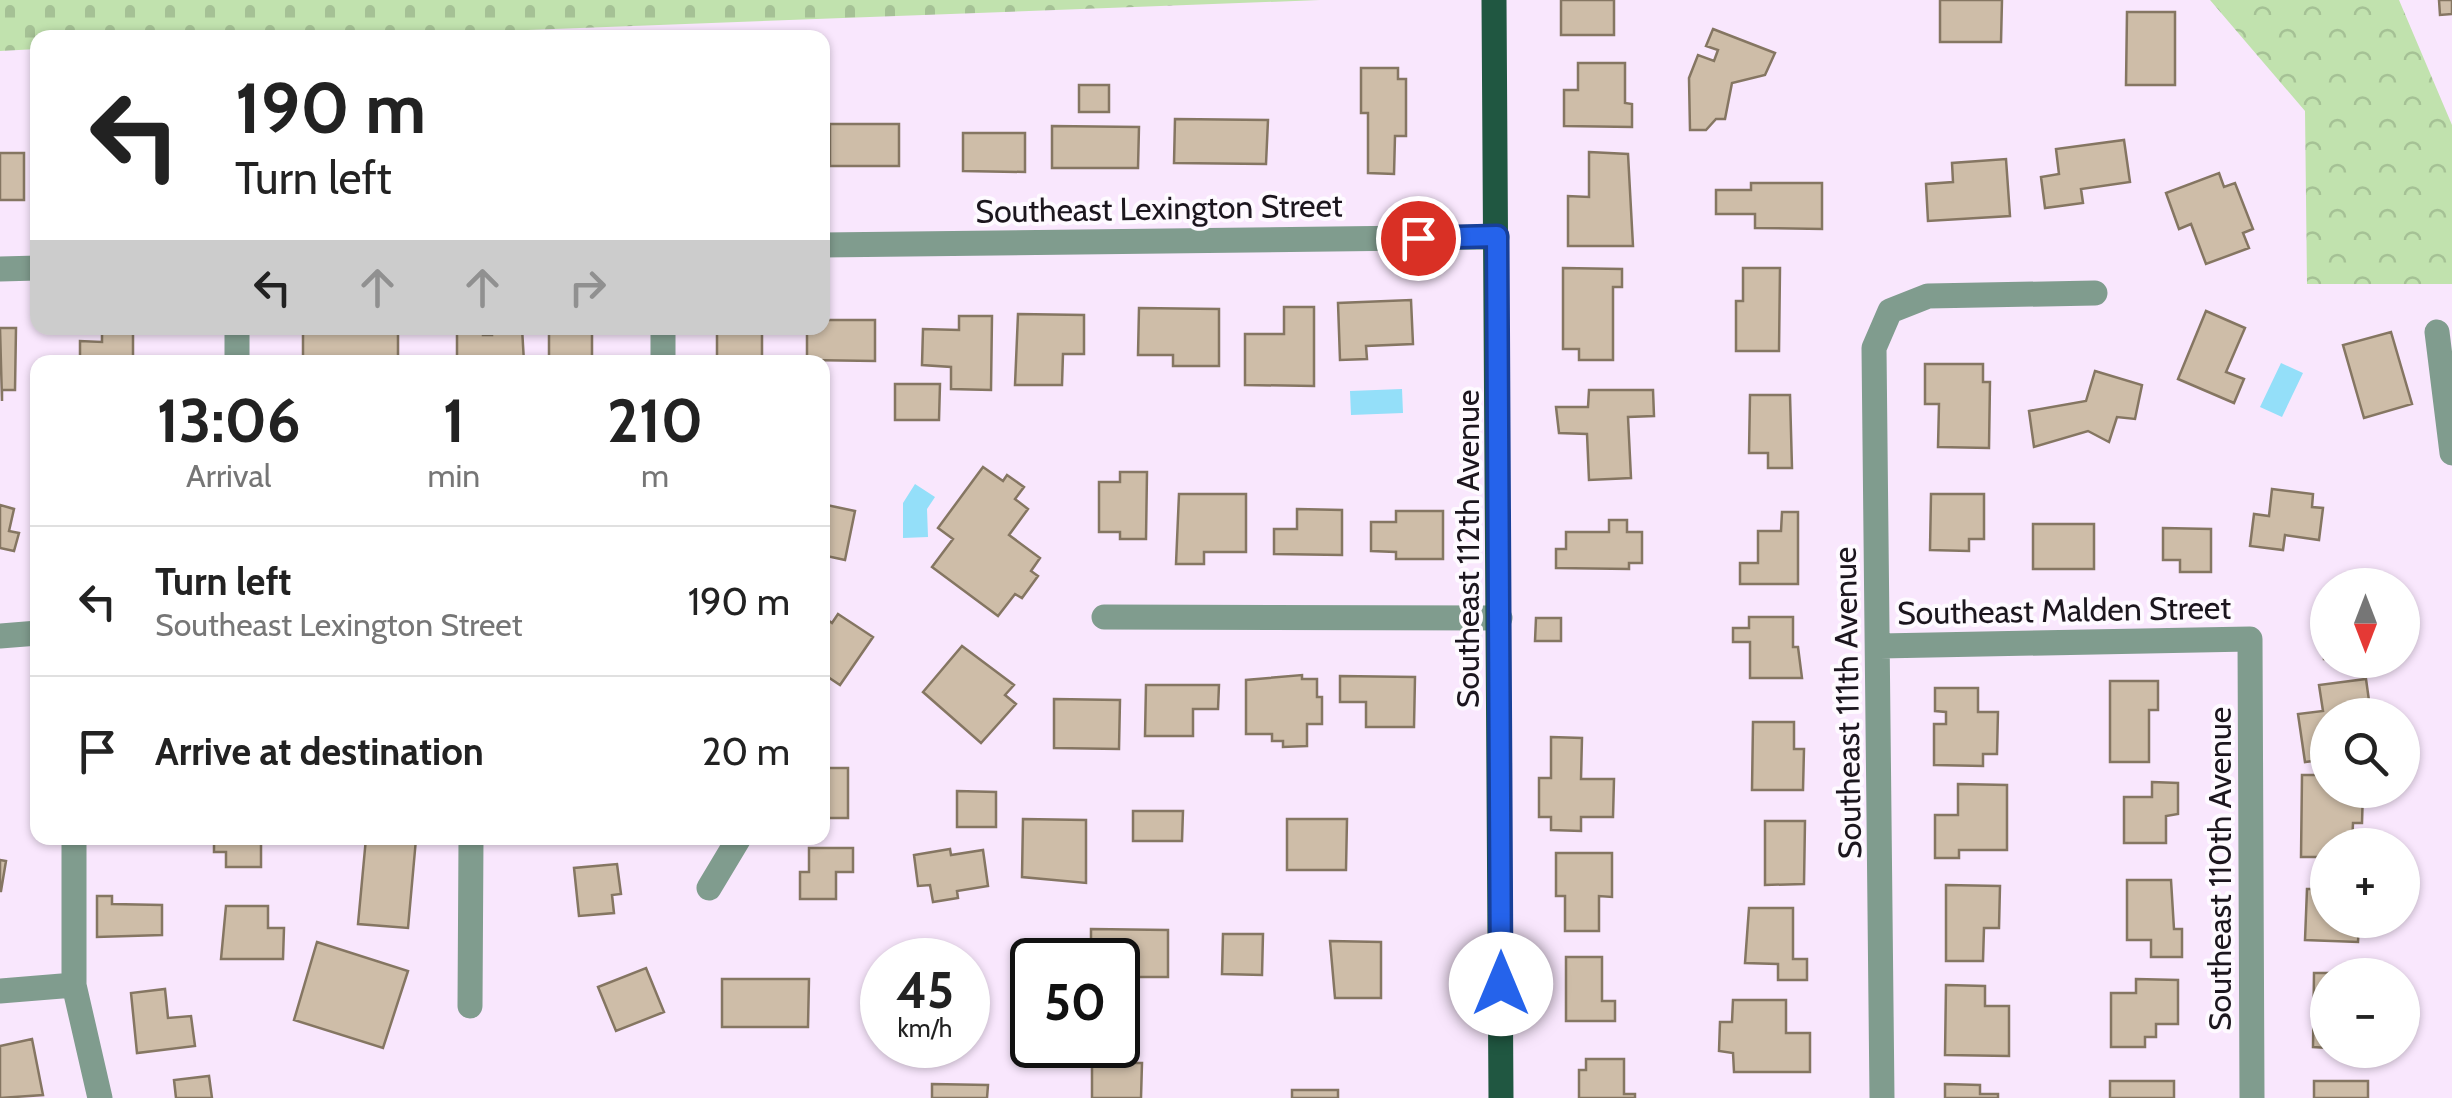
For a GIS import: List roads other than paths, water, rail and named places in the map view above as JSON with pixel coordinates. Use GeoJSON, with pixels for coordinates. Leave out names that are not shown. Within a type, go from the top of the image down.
{"type":"FeatureCollection","features":[{"type":"Feature","properties":{"kind":"main road","name":"Southeast 112th Avenue"},"geometry":{"type":"LineString","coordinates":[[1494,0],[1502,1098]]}},
{"type":"Feature","properties":{"kind":"street","name":"Southeast Lexington Street"},"geometry":{"type":"LineString","coordinates":[[830,245],[1497,236]]}},
{"type":"Feature","properties":{"kind":"street"},"geometry":{"type":"LineString","coordinates":[[0,269],[30,268]]}},
{"type":"Feature","properties":{"kind":"street","name":"Southeast 111th Avenue"},"geometry":{"type":"LineString","coordinates":[[1882,1098],[1874,348],[1890,310],[1928,296],[2095,293]]}},
{"type":"Feature","properties":{"kind":"street"},"geometry":{"type":"LineString","coordinates":[[2437,332],[2452,453]]}},
{"type":"Feature","properties":{"kind":"street"},"geometry":{"type":"LineString","coordinates":[[1104,617],[1500,618]]}},
{"type":"Feature","properties":{"kind":"street"},"geometry":{"type":"LineString","coordinates":[[0,636],[30,634]]}},
{"type":"Feature","properties":{"kind":"street","name":"Southeast Malden Street"},"geometry":{"type":"LineString","coordinates":[[1880,646],[2250,639]]}},
{"type":"Feature","properties":{"kind":"street","name":"Southeast 110th Avenue"},"geometry":{"type":"LineString","coordinates":[[2250,639],[2252,1098]]}},
{"type":"Feature","properties":{"kind":"street"},"geometry":{"type":"LineString","coordinates":[[74,845],[74,986],[100,1098]]}},
{"type":"Feature","properties":{"kind":"street"},"geometry":{"type":"LineString","coordinates":[[470,1006],[471,845]]}},
{"type":"Feature","properties":{"kind":"street"},"geometry":{"type":"LineString","coordinates":[[708,888],[735,845]]}},
{"type":"Feature","properties":{"kind":"street"},"geometry":{"type":"LineString","coordinates":[[0,992],[74,986]]}},
{"type":"Feature","properties":{"kind":"water"},"geometry":{"type":"Polygon","coordinates":[[[2281,363],[2303,373],[2282,417],[2260,407],[2281,363]]]}},
{"type":"Feature","properties":{"kind":"water"},"geometry":{"type":"Polygon","coordinates":[[[1402,389],[1403,413],[1351,415],[1350,391],[1402,389]]]}},
{"type":"Feature","properties":{"kind":"water"},"geometry":{"type":"Polygon","coordinates":[[[915,484],[935,497],[927,509],[928,537],[903,538],[903,503],[915,484]]]}}]}
